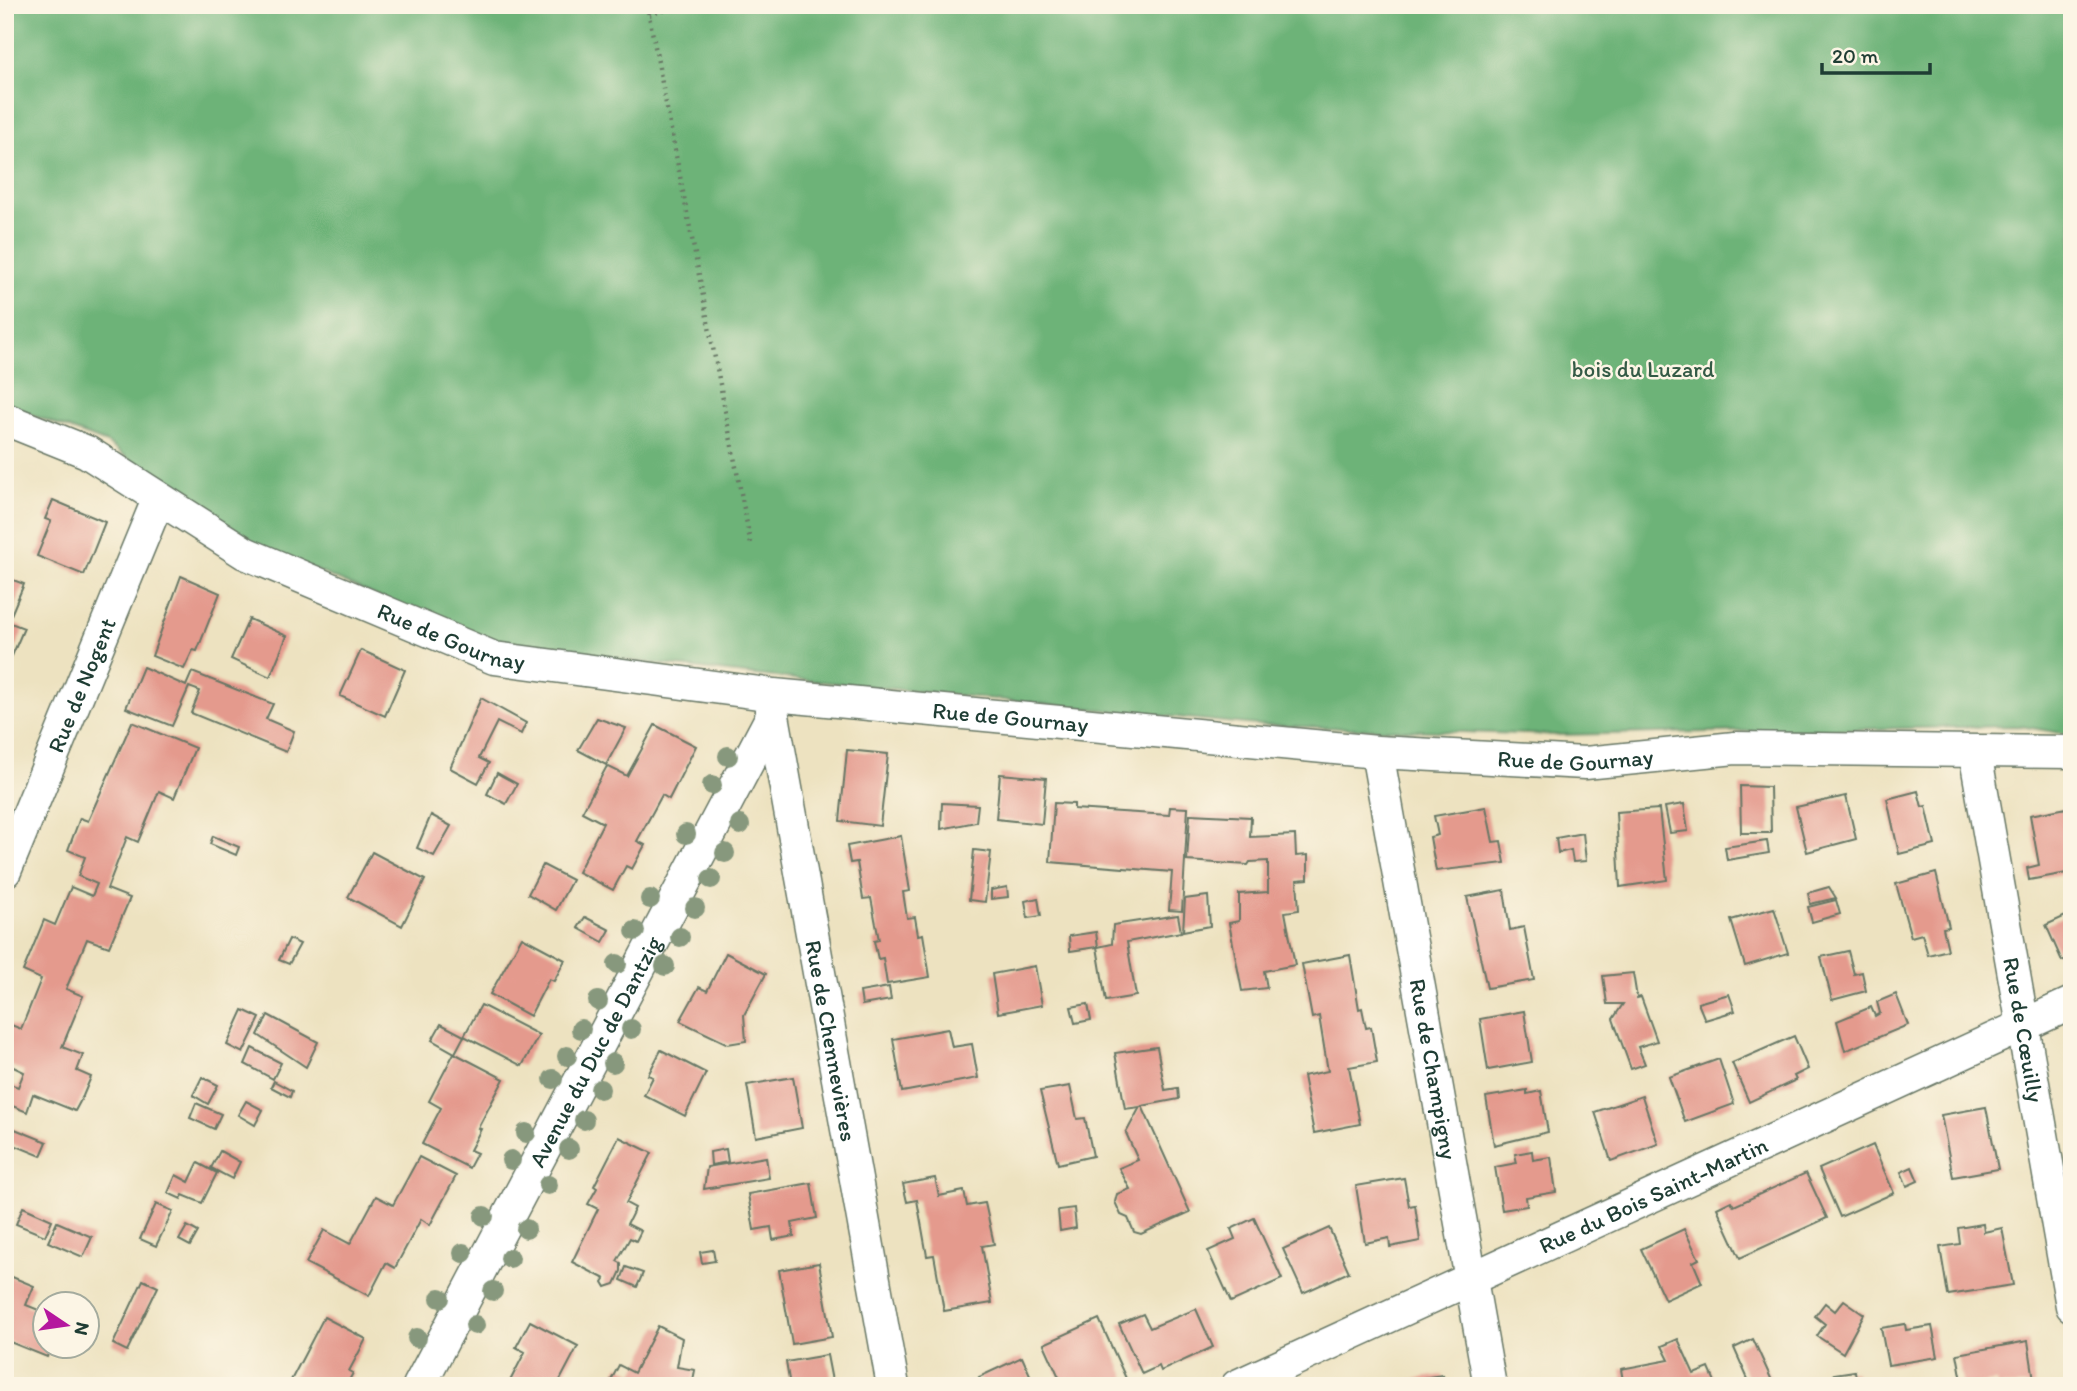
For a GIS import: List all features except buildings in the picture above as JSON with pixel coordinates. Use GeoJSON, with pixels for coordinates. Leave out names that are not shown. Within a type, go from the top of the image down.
{"type":"FeatureCollection","features":[{"type":"Feature","properties":{"kind":"street","name":"Rue de Gournay"},"geometry":{"type":"LineString","coordinates":[[5,419],[87,452],[158,500],[245,553],[494,658],[773,706],[1377,752],[1585,763],[1735,748],[2072,752]]}},
{"type":"Feature","properties":{"kind":"street","name":"Rue de Nogent"},"geometry":{"type":"LineString","coordinates":[[5,871],[158,500]]}},
{"type":"Feature","properties":{"kind":"street","name":"Avenue du Duc de Dantzig"},"geometry":{"type":"LineString","coordinates":[[419,1386],[773,706]]}},
{"type":"Feature","properties":{"kind":"street","name":"Rue de Chennevières"},"geometry":{"type":"LineString","coordinates":[[773,706],[893,1386]]}},
{"type":"Feature","properties":{"kind":"street","name":"Rue de Champigny"},"geometry":{"type":"LineString","coordinates":[[1377,752],[1490,1386]]}},
{"type":"Feature","properties":{"kind":"street","name":"Rue de Cœuilly"},"geometry":{"type":"LineString","coordinates":[[1975,752],[2021,1027],[2072,1306]]}},
{"type":"Feature","properties":{"kind":"street","name":"Rue du Bois Saint-Martin"},"geometry":{"type":"LineString","coordinates":[[1237,1386],[2072,1003]]}},
{"type":"Feature","properties":{"kind":"path"},"geometry":{"type":"LineString","coordinates":[[647,5],[751,545]]}},
{"type":"Feature","properties":{"kind":"path"},"geometry":{"type":"LineString","coordinates":[[649,15],[683,5]]}},
{"type":"Feature","properties":{"kind":"green space","name":"bois du Luzard"},"geometry":{"type":"Polygon","coordinates":[[[5,5],[2072,5],[2072,735],[2020,726],[1555,735],[1256,725],[745,674],[489,644],[233,535],[107,443],[5,405],[5,5]]]}}]}
